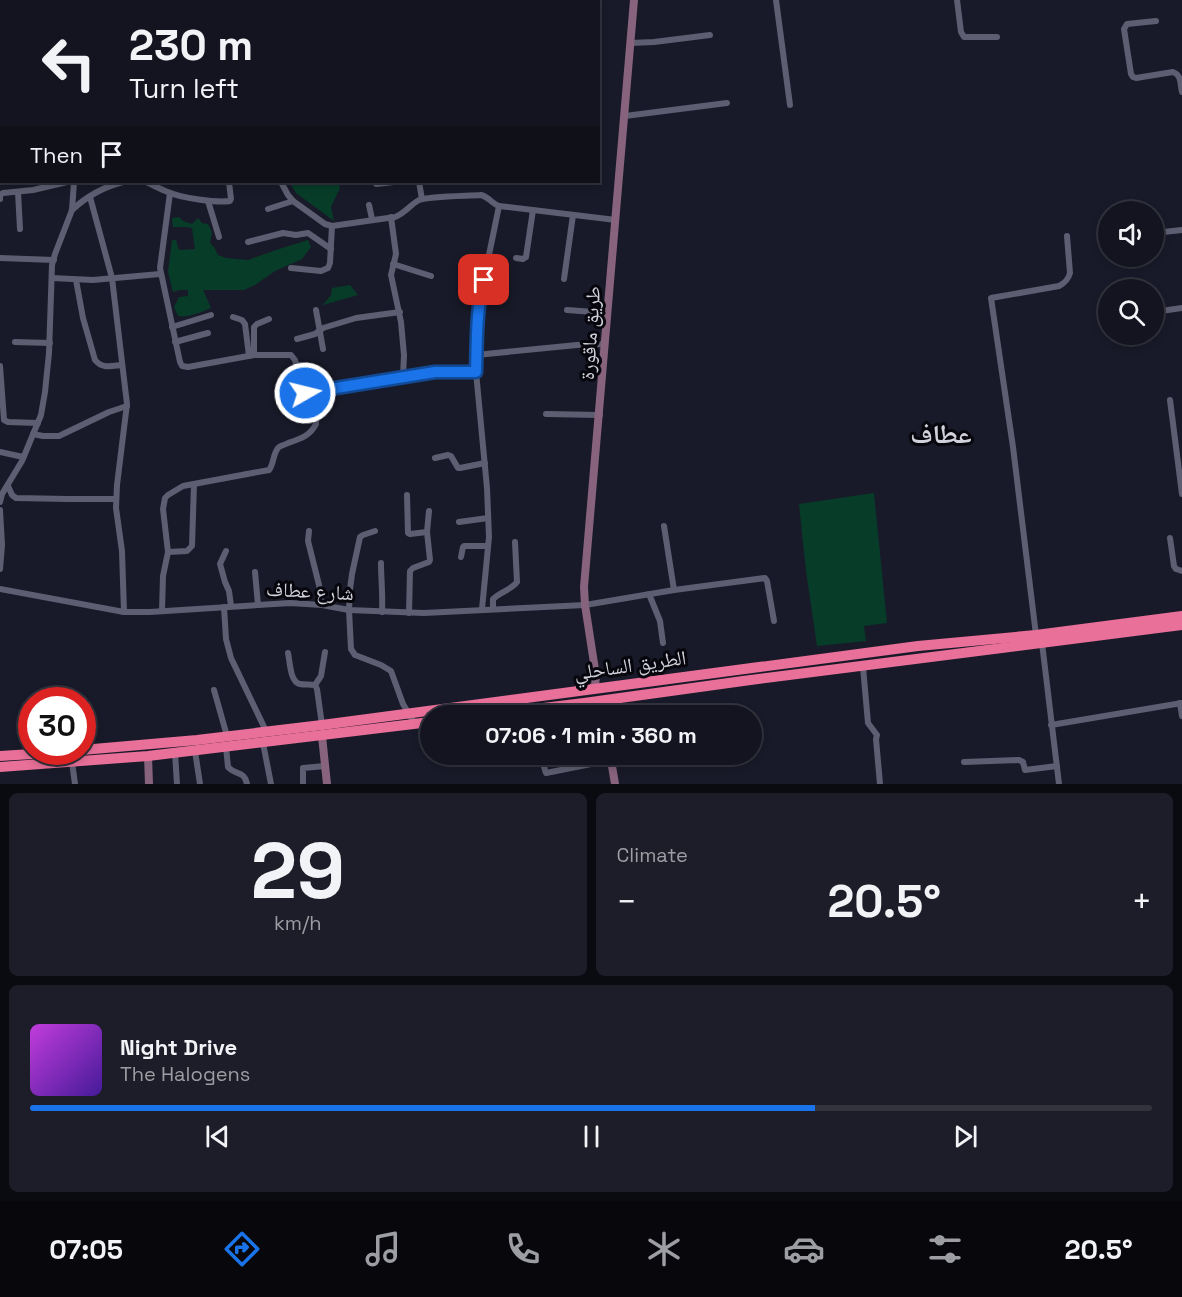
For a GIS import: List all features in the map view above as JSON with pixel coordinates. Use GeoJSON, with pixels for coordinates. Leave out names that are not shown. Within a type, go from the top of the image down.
{"type":"FeatureCollection","features":[{"type":"Feature","properties":{"kind":"highway","name":"الطريق الساحلي"},"geometry":{"type":"LineString","coordinates":[[573,705],[921,659],[1182,616]]}},
{"type":"Feature","properties":{"kind":"highway","name":"الطريق الساحلي"},"geometry":{"type":"LineString","coordinates":[[96,749],[226,742],[263,743],[410,713],[918,646],[1039,639],[1182,625]]}},
{"type":"Feature","properties":{"kind":"highway"},"geometry":{"type":"LineString","coordinates":[[918,646],[921,659]]}},
{"type":"Feature","properties":{"kind":"highway","name":"الطريق الساحلي"},"geometry":{"type":"LineString","coordinates":[[96,760],[195,751],[266,731],[420,723]]}},
{"type":"Feature","properties":{"kind":"highway","name":"الطريق الساحلي"},"geometry":{"type":"LineString","coordinates":[[0,756],[18,759]]}},
{"type":"Feature","properties":{"kind":"highway","name":"الطريق الساحلي"},"geometry":{"type":"LineString","coordinates":[[0,767],[18,761]]}},
{"type":"Feature","properties":{"kind":"street","name":"طريق ماقورة"},"geometry":{"type":"LineString","coordinates":[[592,688],[596,681],[585,605],[586,568],[634,0]]}},
{"type":"Feature","properties":{"kind":"street"},"geometry":{"type":"LineString","coordinates":[[776,0],[790,105]]}},
{"type":"Feature","properties":{"kind":"street"},"geometry":{"type":"LineString","coordinates":[[957,0],[961,32],[964,37],[996,37]]}},
{"type":"Feature","properties":{"kind":"street"},"geometry":{"type":"LineString","coordinates":[[1156,21],[1132,23],[1125,26],[1131,74],[1136,78],[1177,73],[1182,92]]}},
{"type":"Feature","properties":{"kind":"street"},"geometry":{"type":"LineString","coordinates":[[631,43],[710,35]]}},
{"type":"Feature","properties":{"kind":"street"},"geometry":{"type":"LineString","coordinates":[[625,116],[727,103]]}},
{"type":"Feature","properties":{"kind":"street"},"geometry":{"type":"LineString","coordinates":[[0,199],[3,193],[63,183]]}},
{"type":"Feature","properties":{"kind":"street"},"geometry":{"type":"LineString","coordinates":[[0,502],[41,415],[50,343],[54,260],[72,210],[74,183]]}},
{"type":"Feature","properties":{"kind":"street"},"geometry":{"type":"LineString","coordinates":[[72,210],[102,189],[120,183]]}},
{"type":"Feature","properties":{"kind":"street"},"geometry":{"type":"LineString","coordinates":[[148,183],[170,193],[224,202],[230,201],[229,183]]}},
{"type":"Feature","properties":{"kind":"street"},"geometry":{"type":"LineString","coordinates":[[282,183],[294,201],[325,224],[332,226],[391,218],[404,213],[415,202],[422,199],[480,195],[499,206],[616,219]]}},
{"type":"Feature","properties":{"kind":"street"},"geometry":{"type":"LineString","coordinates":[[376,184],[385,183]]}},
{"type":"Feature","properties":{"kind":"street"},"geometry":{"type":"LineString","coordinates":[[419,183],[422,199]]}},
{"type":"Feature","properties":{"kind":"street"},"geometry":{"type":"LineString","coordinates":[[18,192],[20,229]]}},
{"type":"Feature","properties":{"kind":"street"},"geometry":{"type":"LineString","coordinates":[[170,193],[160,274],[182,366],[252,355],[289,355],[295,360],[302,390],[307,393],[435,372],[476,372]]}},
{"type":"Feature","properties":{"kind":"street"},"geometry":{"type":"LineString","coordinates":[[90,197],[112,278],[127,406],[116,499],[116,515],[122,551],[124,612]]}},
{"type":"Feature","properties":{"kind":"street"},"geometry":{"type":"LineString","coordinates":[[208,201],[219,237]]}},
{"type":"Feature","properties":{"kind":"street"},"geometry":{"type":"LineString","coordinates":[[268,209],[294,201]]}},
{"type":"Feature","properties":{"kind":"street"},"geometry":{"type":"LineString","coordinates":[[369,205],[372,219]]}},
{"type":"Feature","properties":{"kind":"street"},"geometry":{"type":"LineString","coordinates":[[482,609],[488,546],[488,488],[476,372],[477,326],[480,294],[499,206]]}},
{"type":"Feature","properties":{"kind":"street"},"geometry":{"type":"LineString","coordinates":[[516,258],[526,257],[533,210]]}},
{"type":"Feature","properties":{"kind":"street"},"geometry":{"type":"LineString","coordinates":[[564,279],[573,215]]}},
{"type":"Feature","properties":{"kind":"street"},"geometry":{"type":"LineString","coordinates":[[391,218],[396,254],[391,275],[400,312],[404,344],[403,377]]}},
{"type":"Feature","properties":{"kind":"street"},"geometry":{"type":"LineString","coordinates":[[291,268],[324,271],[330,265],[332,226]]}},
{"type":"Feature","properties":{"kind":"street"},"geometry":{"type":"LineString","coordinates":[[1164,232],[1182,230]]}},
{"type":"Feature","properties":{"kind":"street"},"geometry":{"type":"LineString","coordinates":[[248,242],[283,233],[298,235],[308,233],[331,249]]}},
{"type":"Feature","properties":{"kind":"street"},"geometry":{"type":"LineString","coordinates":[[1059,784],[991,298],[1065,283],[1070,273],[1067,236]]}},
{"type":"Feature","properties":{"kind":"street"},"geometry":{"type":"LineString","coordinates":[[0,258],[54,260]]}},
{"type":"Feature","properties":{"kind":"street"},"geometry":{"type":"LineString","coordinates":[[393,264],[431,276]]}},
{"type":"Feature","properties":{"kind":"street"},"geometry":{"type":"LineString","coordinates":[[52,278],[76,280],[160,274]]}},
{"type":"Feature","properties":{"kind":"street"},"geometry":{"type":"LineString","coordinates":[[76,280],[82,318],[95,360],[103,366],[122,365]]}},
{"type":"Feature","properties":{"kind":"street"},"geometry":{"type":"LineString","coordinates":[[1164,311],[1182,308]]}},
{"type":"Feature","properties":{"kind":"street"},"geometry":{"type":"LineString","coordinates":[[316,310],[323,349]]}},
{"type":"Feature","properties":{"kind":"street"},"geometry":{"type":"LineString","coordinates":[[567,310],[607,312]]}},
{"type":"Feature","properties":{"kind":"street"},"geometry":{"type":"LineString","coordinates":[[297,339],[356,318],[400,312]]}},
{"type":"Feature","properties":{"kind":"street"},"geometry":{"type":"LineString","coordinates":[[172,327],[211,315]]}},
{"type":"Feature","properties":{"kind":"street"},"geometry":{"type":"LineString","coordinates":[[233,317],[242,320],[245,324],[252,355]]}},
{"type":"Feature","properties":{"kind":"street"},"geometry":{"type":"LineString","coordinates":[[252,355],[255,327],[269,319]]}},
{"type":"Feature","properties":{"kind":"street"},"geometry":{"type":"LineString","coordinates":[[175,342],[208,333]]}},
{"type":"Feature","properties":{"kind":"street"},"geometry":{"type":"LineString","coordinates":[[15,342],[50,343]]}},
{"type":"Feature","properties":{"kind":"street"},"geometry":{"type":"LineString","coordinates":[[476,355],[605,344]]}},
{"type":"Feature","properties":{"kind":"street"},"geometry":{"type":"LineString","coordinates":[[0,366],[4,420],[38,423]]}},
{"type":"Feature","properties":{"kind":"street"},"geometry":{"type":"LineString","coordinates":[[162,611],[163,576],[168,552],[163,509],[168,495],[178,488],[194,484],[270,470],[279,447],[307,436],[315,428],[316,392]]}},
{"type":"Feature","properties":{"kind":"street"},"geometry":{"type":"LineString","coordinates":[[1170,400],[1182,494]]}},
{"type":"Feature","properties":{"kind":"street"},"geometry":{"type":"LineString","coordinates":[[33,434],[59,436],[127,406]]}},
{"type":"Feature","properties":{"kind":"street"},"geometry":{"type":"LineString","coordinates":[[546,414],[600,415]]}},
{"type":"Feature","properties":{"kind":"street"},"geometry":{"type":"LineString","coordinates":[[0,452],[23,457]]}},
{"type":"Feature","properties":{"kind":"street"},"geometry":{"type":"LineString","coordinates":[[435,458],[451,456],[458,468],[484,463]]}},
{"type":"Feature","properties":{"kind":"street"},"geometry":{"type":"LineString","coordinates":[[168,552],[188,551],[192,546],[194,484]]}},
{"type":"Feature","properties":{"kind":"street"},"geometry":{"type":"LineString","coordinates":[[8,486],[16,498],[116,499]]}},
{"type":"Feature","properties":{"kind":"street"},"geometry":{"type":"LineString","coordinates":[[407,495],[408,533],[428,532]]}},
{"type":"Feature","properties":{"kind":"street"},"geometry":{"type":"LineString","coordinates":[[0,510],[2,538],[0,569]]}},
{"type":"Feature","properties":{"kind":"street"},"geometry":{"type":"LineString","coordinates":[[409,613],[410,571],[430,560],[429,511]]}},
{"type":"Feature","properties":{"kind":"street"},"geometry":{"type":"LineString","coordinates":[[459,522],[488,518]]}},
{"type":"Feature","properties":{"kind":"street"},"geometry":{"type":"LineString","coordinates":[[664,526],[674,590]]}},
{"type":"Feature","properties":{"kind":"street"},"geometry":{"type":"LineString","coordinates":[[309,531],[308,541],[322,605]]}},
{"type":"Feature","properties":{"kind":"street"},"geometry":{"type":"LineString","coordinates":[[375,531],[360,537],[352,574],[349,610],[352,652],[391,672],[403,704],[415,724]]}},
{"type":"Feature","properties":{"kind":"street"},"geometry":{"type":"LineString","coordinates":[[1170,538],[1174,566],[1182,572]]}},
{"type":"Feature","properties":{"kind":"street"},"geometry":{"type":"LineString","coordinates":[[493,608],[493,599],[498,593],[514,586],[517,582],[515,542]]}},
{"type":"Feature","properties":{"kind":"street"},"geometry":{"type":"LineString","coordinates":[[461,557],[464,546],[488,546]]}},
{"type":"Feature","properties":{"kind":"street"},"geometry":{"type":"LineString","coordinates":[[226,551],[220,564],[229,591],[227,648],[266,731]]}},
{"type":"Feature","properties":{"kind":"street"},"geometry":{"type":"LineString","coordinates":[[381,563],[382,612]]}},
{"type":"Feature","properties":{"kind":"street"},"geometry":{"type":"LineString","coordinates":[[255,572],[258,605]]}},
{"type":"Feature","properties":{"kind":"street","name":"شارع عطاف"},"geometry":{"type":"LineString","coordinates":[[0,589],[124,612],[290,603],[349,610],[409,613],[585,605],[765,578],[774,621]]}},
{"type":"Feature","properties":{"kind":"street"},"geometry":{"type":"LineString","coordinates":[[649,594],[660,621],[663,643]]}},
{"type":"Feature","properties":{"kind":"street"},"geometry":{"type":"LineString","coordinates":[[315,685],[321,676],[325,652]]}},
{"type":"Feature","properties":{"kind":"street"},"geometry":{"type":"LineString","coordinates":[[288,653],[295,682],[315,685]]}},
{"type":"Feature","properties":{"kind":"street","name":"طريق ماقورة"},"geometry":{"type":"LineString","coordinates":[[595,667],[602,681],[610,686]]}},
{"type":"Feature","properties":{"kind":"street"},"geometry":{"type":"LineString","coordinates":[[863,667],[868,723],[877,735],[880,784]]}},
{"type":"Feature","properties":{"kind":"street"},"geometry":{"type":"LineString","coordinates":[[315,685],[327,784]]}},
{"type":"Feature","properties":{"kind":"street"},"geometry":{"type":"LineString","coordinates":[[214,690],[226,742],[228,767],[242,774],[247,784]]}},
{"type":"Feature","properties":{"kind":"street"},"geometry":{"type":"LineString","coordinates":[[609,705],[618,698]]}},
{"type":"Feature","properties":{"kind":"street"},"geometry":{"type":"LineString","coordinates":[[1051,725],[1181,703],[1182,716]]}},
{"type":"Feature","properties":{"kind":"street"},"geometry":{"type":"LineString","coordinates":[[263,743],[271,784]]}},
{"type":"Feature","properties":{"kind":"street"},"geometry":{"type":"LineString","coordinates":[[195,751],[200,784]]}},
{"type":"Feature","properties":{"kind":"street"},"geometry":{"type":"LineString","coordinates":[[175,753],[177,784]]}},
{"type":"Feature","properties":{"kind":"street"},"geometry":{"type":"LineString","coordinates":[[148,756],[149,784]]}},
{"type":"Feature","properties":{"kind":"street"},"geometry":{"type":"LineString","coordinates":[[964,762],[1019,760],[1023,762],[1025,770],[1057,766]]}},
{"type":"Feature","properties":{"kind":"street"},"geometry":{"type":"LineString","coordinates":[[72,765],[75,784]]}},
{"type":"Feature","properties":{"kind":"street"},"geometry":{"type":"LineString","coordinates":[[543,765],[546,773],[578,765]]}},
{"type":"Feature","properties":{"kind":"street"},"geometry":{"type":"LineString","coordinates":[[611,765],[615,784]]}},
{"type":"Feature","properties":{"kind":"street"},"geometry":{"type":"LineString","coordinates":[[303,784],[303,768],[325,766]]}},
{"type":"Feature","properties":{"kind":"green space"},"geometry":{"type":"Polygon","coordinates":[[[290,183],[328,183],[329,185],[338,183],[340,188],[331,207],[334,221],[296,193],[290,183]]]}},
{"type":"Feature","properties":{"kind":"green space"},"geometry":{"type":"Polygon","coordinates":[[[179,217],[192,224],[198,218],[202,223],[208,224],[212,232],[210,243],[218,255],[226,258],[248,260],[308,240],[311,247],[302,259],[275,271],[244,290],[203,290],[211,308],[199,313],[178,316],[174,307],[179,297],[188,296],[188,290],[173,292],[168,272],[172,240],[176,240],[179,250],[195,249],[192,228],[173,227],[172,218],[179,217]]]}},
{"type":"Feature","properties":{"kind":"green space"},"geometry":{"type":"Polygon","coordinates":[[[350,285],[358,295],[323,305],[331,295],[332,288],[350,285]]]}},
{"type":"Feature","properties":{"kind":"green space"},"geometry":{"type":"Polygon","coordinates":[[[874,493],[887,623],[864,626],[866,641],[817,646],[799,504],[874,493]]]}},
{"type":"Feature","properties":{"kind":"district","name":"عطاف"},"geometry":{"type":"Point","coordinates":[941,434]}},
{"type":"Feature","properties":{"kind":"route"},"geometry":{"type":"LineString","coordinates":[[305,393],[435,372],[476,372],[477,326],[480,294],[484,280]]}}]}
